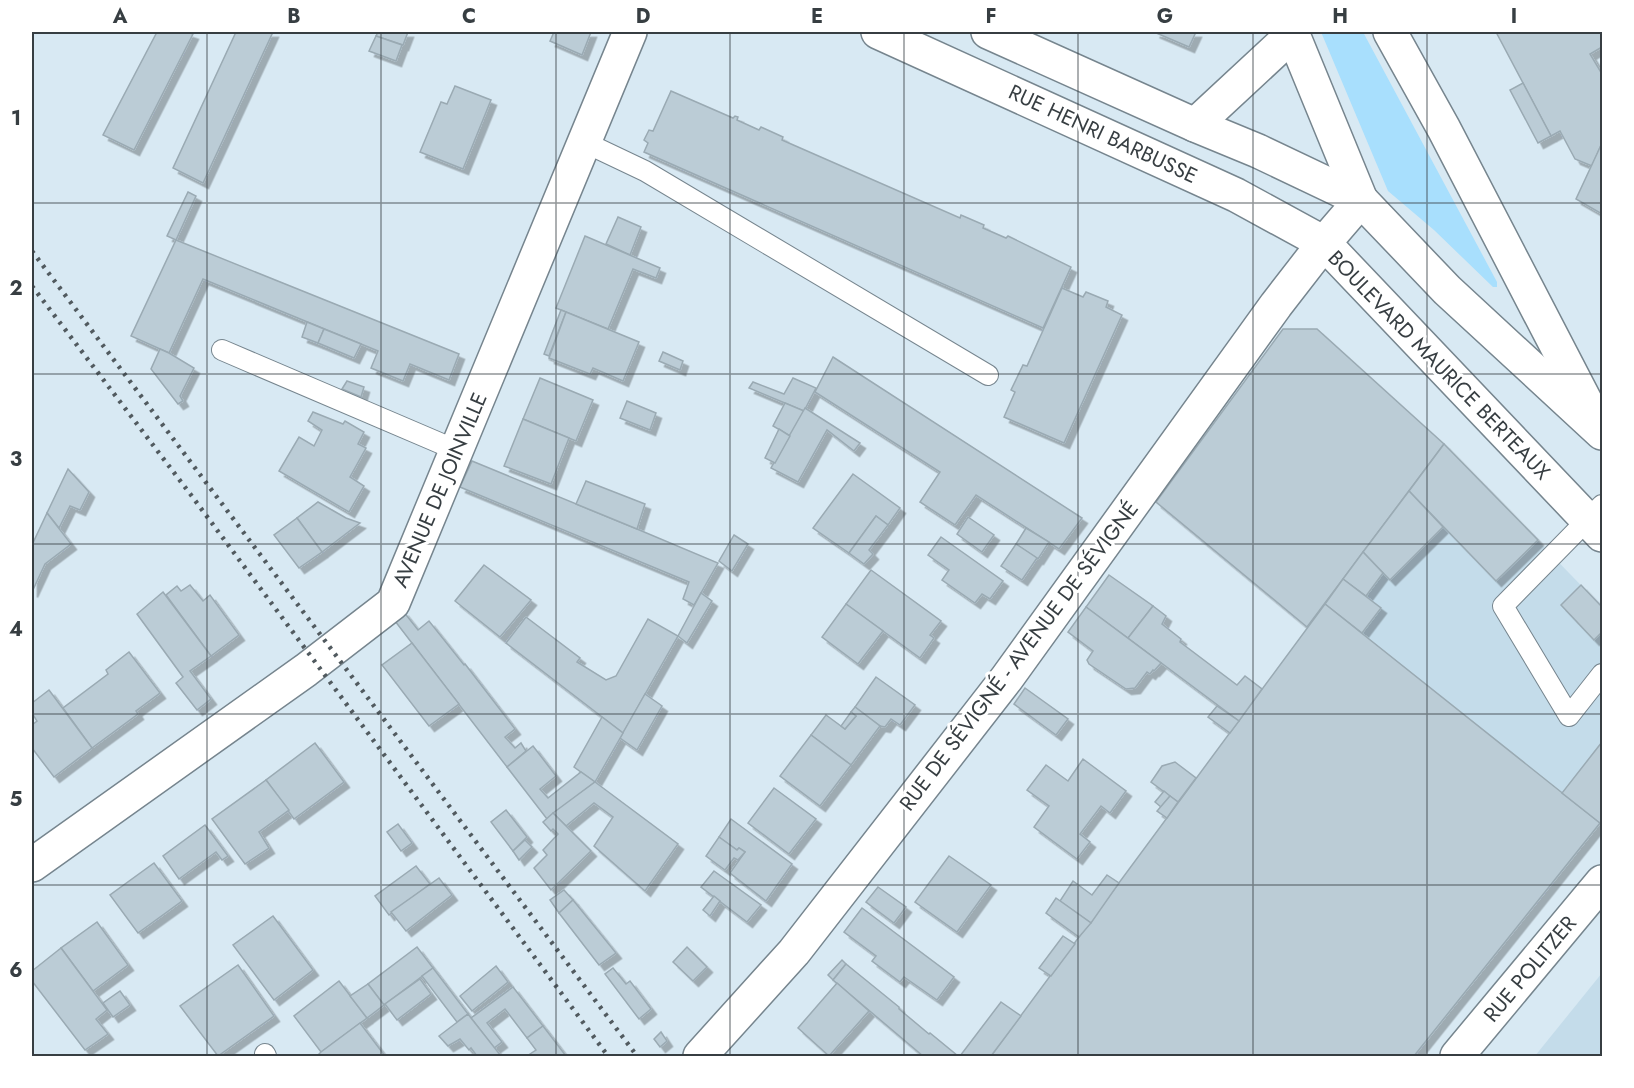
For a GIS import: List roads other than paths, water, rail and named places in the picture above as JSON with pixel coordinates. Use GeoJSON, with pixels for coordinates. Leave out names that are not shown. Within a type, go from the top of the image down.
{"type":"FeatureCollection","features":[{"type":"Feature","properties":{"kind":"main road","name":"AVENUE DE JOINVILLE"},"geometry":{"type":"LineString","coordinates":[[32,865],[306,670],[393,603],[630,32]]}},
{"type":"Feature","properties":{"kind":"main road","name":"RUE HENRI BARBUSSE"},"geometry":{"type":"LineString","coordinates":[[878,32],[1236,195],[1324,243]]}},
{"type":"Feature","properties":{"kind":"main road"},"geometry":{"type":"LineString","coordinates":[[988,32],[1195,125],[1258,150],[1361,200],[1447,290],[1602,433]]}},
{"type":"Feature","properties":{"kind":"main road"},"geometry":{"type":"LineString","coordinates":[[1390,32],[1444,129],[1602,433]]}},
{"type":"Feature","properties":{"kind":"main road"},"geometry":{"type":"LineString","coordinates":[[1195,125],[1292,33],[1361,200]]}},
{"type":"Feature","properties":{"kind":"main road","name":"BOULEVARD MAURICE BERTEAUX"},"geometry":{"type":"LineString","coordinates":[[1361,200],[1324,243],[1598,520]]}},
{"type":"Feature","properties":{"kind":"main road","name":"RUE DE SÉVIGNÉ - AVENUE DE SÉVIGNÉ"},"geometry":{"type":"LineString","coordinates":[[700,1056],[795,952],[1007,678],[1276,305],[1324,243]]}},
{"type":"Feature","properties":{"kind":"main road","name":"RUE POLITZER"},"geometry":{"type":"LineString","coordinates":[[1457,1056],[1602,882]]}},
{"type":"Feature","properties":{"kind":"lane"},"geometry":{"type":"LineString","coordinates":[[584,142],[645,171],[988,375]]}},
{"type":"Feature","properties":{"kind":"lane"},"geometry":{"type":"LineString","coordinates":[[222,350],[456,450]]}},
{"type":"Feature","properties":{"kind":"lane"},"geometry":{"type":"LineString","coordinates":[[1598,520],[1503,606],[1569,716],[1602,674]]}},
{"type":"Feature","properties":{"kind":"railway"},"geometry":{"type":"LineString","coordinates":[[32,251],[637,1056]]}},
{"type":"Feature","properties":{"kind":"railway"},"geometry":{"type":"LineString","coordinates":[[32,286],[191,495],[608,1056]]}}]}
